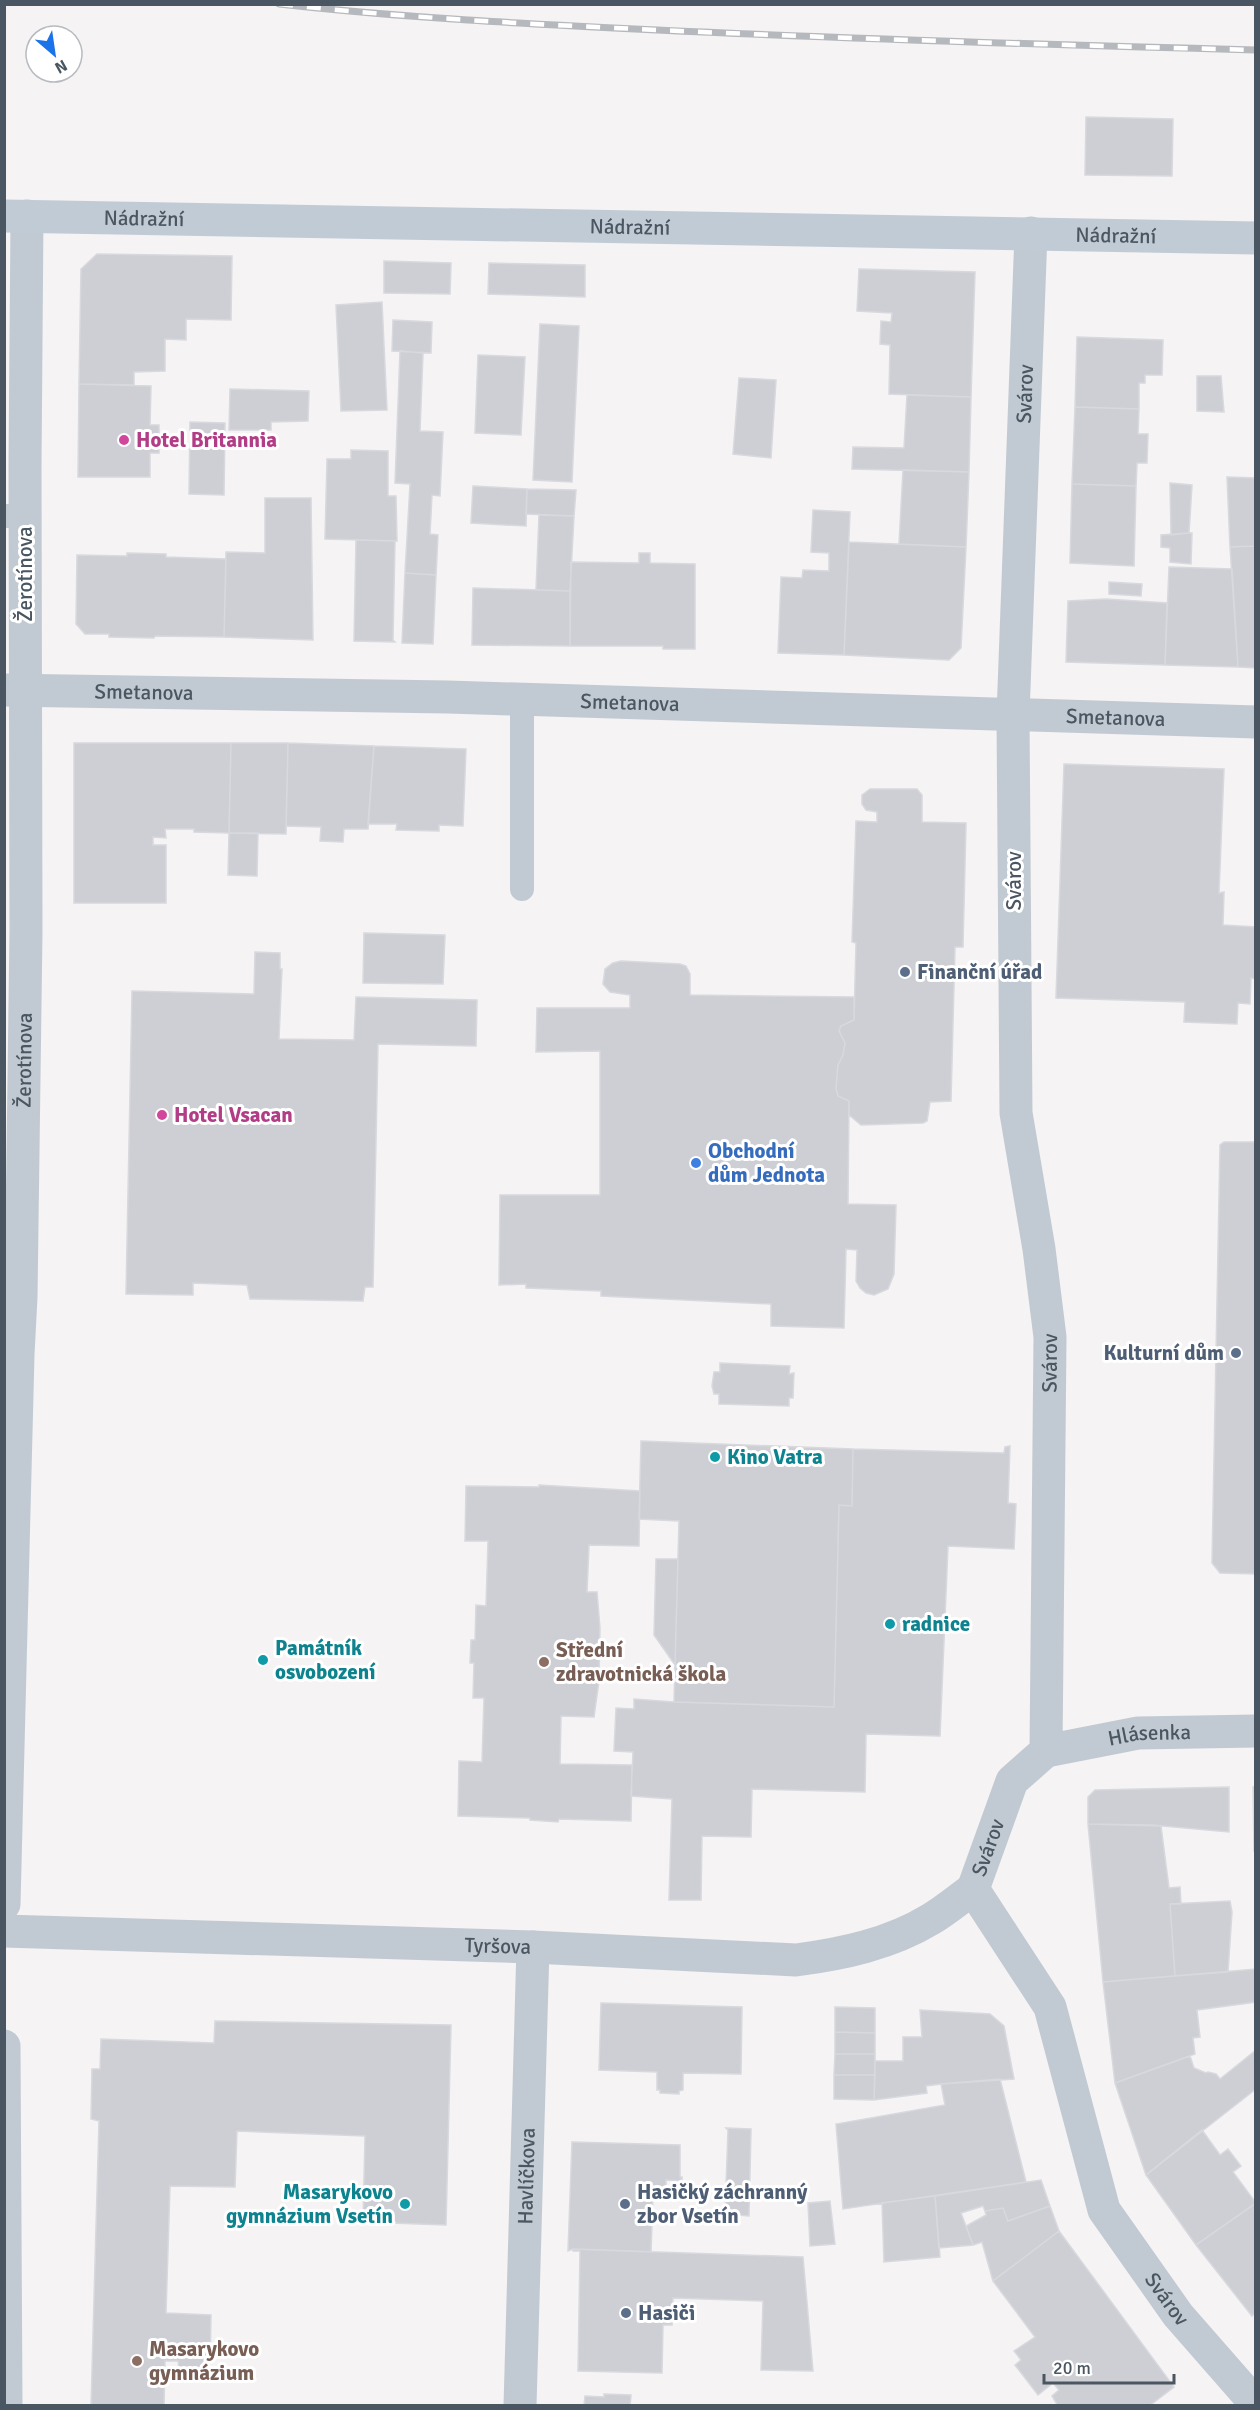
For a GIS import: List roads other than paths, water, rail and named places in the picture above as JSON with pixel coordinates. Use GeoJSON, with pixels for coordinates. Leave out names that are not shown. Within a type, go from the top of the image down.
{"type":"FeatureCollection","features":[{"type":"Feature","properties":{"kind":"street","name":"Nádražní"},"geometry":{"type":"LineString","coordinates":[[16,216],[1256,238]]}},
{"type":"Feature","properties":{"kind":"street","name":"Žerotínova"},"geometry":{"type":"LineString","coordinates":[[4,1904],[21,1297],[26,930],[14,690],[16,216]]}},
{"type":"Feature","properties":{"kind":"street","name":"Svárov"},"geometry":{"type":"LineString","coordinates":[[1031,233],[1013,715],[1016,1113],[1039,1249],[1050,1337],[1046,1751],[1012,1781],[973,1889],[1050,2007],[1104,2210],[1178,2315],[1252,2398]]}},
{"type":"Feature","properties":{"kind":"street","name":"Smetanova"},"geometry":{"type":"LineString","coordinates":[[14,690],[522,699],[1256,722]]}},
{"type":"Feature","properties":{"kind":"street","name":"Hlásenka"},"geometry":{"type":"LineString","coordinates":[[1046,1751],[1138,1733],[1256,1731]]}},
{"type":"Feature","properties":{"kind":"street","name":"Tyršova"},"geometry":{"type":"LineString","coordinates":[[4,1931],[533,1947],[796,1960],[838,1954],[882,1941],[930,1920],[973,1889]]}},
{"type":"Feature","properties":{"kind":"street","name":"Havlíčkova"},"geometry":{"type":"LineString","coordinates":[[520,2406],[533,1947]]}},
{"type":"Feature","properties":{"kind":"street"},"geometry":{"type":"LineString","coordinates":[[4,2046],[6,2406]]}},
{"type":"Feature","properties":{"kind":"lane"},"geometry":{"type":"LineString","coordinates":[[522,699],[522,889]]}},
{"type":"Feature","properties":{"kind":"railway"},"geometry":{"type":"LineString","coordinates":[[279,4],[421,17],[657,30],[956,42],[1256,50]]}},
{"type":"Feature","properties":{"kind":"place","name":"Hotel Britannia"},"geometry":{"type":"Point","coordinates":[124,440]}},
{"type":"Feature","properties":{"kind":"place","name":"Finanční úřad"},"geometry":{"type":"Point","coordinates":[905,972]}},
{"type":"Feature","properties":{"kind":"place","name":"Hotel Vsacan"},"geometry":{"type":"Point","coordinates":[162,1115]}},
{"type":"Feature","properties":{"kind":"place","name":"Obchodní dům Jednota"},"geometry":{"type":"Point","coordinates":[696,1163]}},
{"type":"Feature","properties":{"kind":"place","name":"Kulturní dům"},"geometry":{"type":"Point","coordinates":[1236,1353]}},
{"type":"Feature","properties":{"kind":"place","name":"Kino Vatra"},"geometry":{"type":"Point","coordinates":[715,1457]}},
{"type":"Feature","properties":{"kind":"place","name":"radnice"},"geometry":{"type":"Point","coordinates":[890,1624]}},
{"type":"Feature","properties":{"kind":"place","name":"Památník osvobození"},"geometry":{"type":"Point","coordinates":[263,1660]}},
{"type":"Feature","properties":{"kind":"place","name":"Střední zdravotnická škola"},"geometry":{"type":"Point","coordinates":[544,1662]}},
{"type":"Feature","properties":{"kind":"place","name":"Masarykovo gymnázium Vsetín"},"geometry":{"type":"Point","coordinates":[405,2204]}},
{"type":"Feature","properties":{"kind":"place","name":"Hasičký záchranný zbor Vsetín"},"geometry":{"type":"Point","coordinates":[625,2204]}},
{"type":"Feature","properties":{"kind":"place","name":"Hasiči"},"geometry":{"type":"Point","coordinates":[626,2313]}},
{"type":"Feature","properties":{"kind":"place","name":"Masarykovo gymnázium"},"geometry":{"type":"Point","coordinates":[137,2361]}}]}
